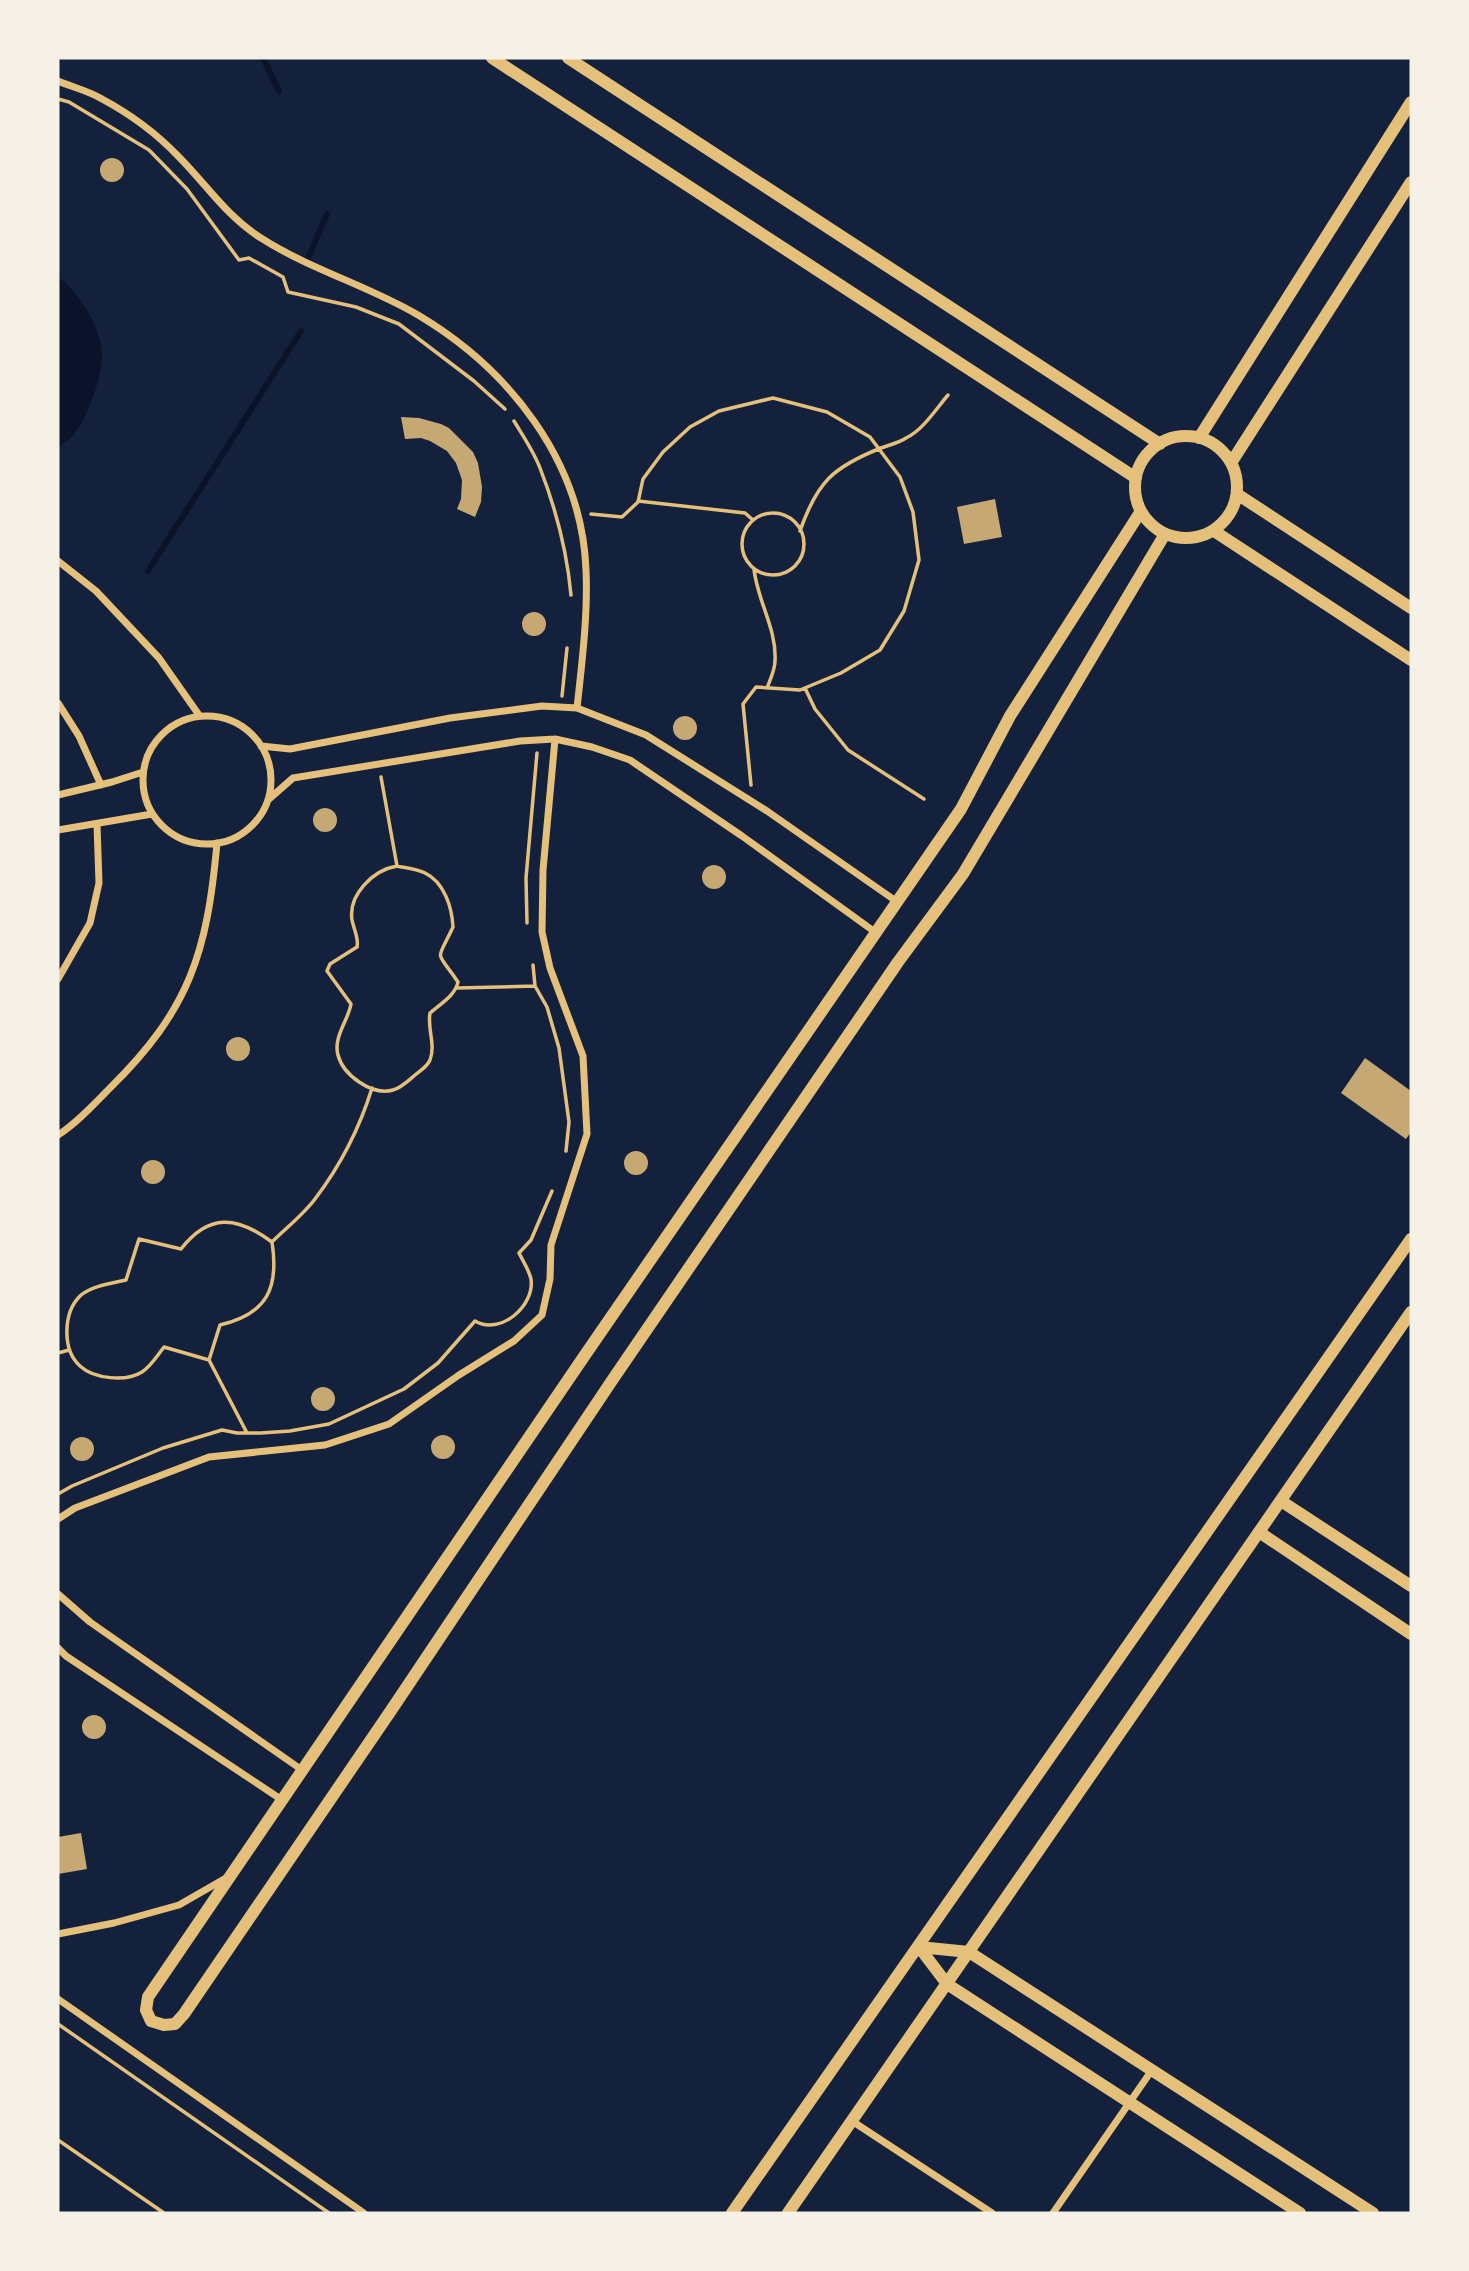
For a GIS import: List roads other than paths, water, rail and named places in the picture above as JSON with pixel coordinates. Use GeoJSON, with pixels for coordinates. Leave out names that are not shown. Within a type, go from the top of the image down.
{"type":"FeatureCollection","features":[{"type":"Feature","properties":{"kind":"street"},"geometry":{"type":"LineString","coordinates":[[492,58],[1136,478]]}},
{"type":"Feature","properties":{"kind":"street"},"geometry":{"type":"LineString","coordinates":[[568,58],[1160,444]]}},
{"type":"Feature","properties":{"kind":"street"},"geometry":{"type":"LineString","coordinates":[[58,81],[101,98],[145,126],[178,156],[229,214],[259,237],[286,253],[416,314],[459,341],[497,376],[533,418],[559,461],[577,508],[586,569],[577,708]]}},
{"type":"Feature","properties":{"kind":"street"},"geometry":{"type":"LineString","coordinates":[[1199,438],[1411,102]]}},
{"type":"Feature","properties":{"kind":"street"},"geometry":{"type":"LineString","coordinates":[[1231,463],[1411,182]]}},
{"type":"Feature","properties":{"kind":"street"},"geometry":{"type":"LineString","coordinates":[[1182,436],[1199,438],[1215,445],[1231,463],[1235,471],[1235,505],[1227,519],[1214,531],[1198,537],[1182,538],[1165,534],[1151,524],[1141,511],[1136,495],[1136,478],[1142,462],[1152,449],[1160,444],[1182,436]]}},
{"type":"Feature","properties":{"kind":"street"},"geometry":{"type":"LineString","coordinates":[[1237,494],[1411,608]]}},
{"type":"Feature","properties":{"kind":"street"},"geometry":{"type":"LineString","coordinates":[[1141,511],[1010,716],[961,809],[148,1997],[146,2010],[151,2021],[164,2025],[175,2024],[184,2014],[386,1719],[621,1367],[898,962],[962,873],[1165,534]]}},
{"type":"Feature","properties":{"kind":"street"},"geometry":{"type":"LineString","coordinates":[[1214,531],[1411,660]]}},
{"type":"Feature","properties":{"kind":"street"},"geometry":{"type":"LineString","coordinates":[[58,561],[96,591],[159,658],[199,715]]}},
{"type":"Feature","properties":{"kind":"street"},"geometry":{"type":"LineString","coordinates":[[58,703],[79,736],[101,785]]}},
{"type":"Feature","properties":{"kind":"street"},"geometry":{"type":"LineString","coordinates":[[261,746],[290,749],[450,718],[542,706],[577,708],[646,735],[896,901]]}},
{"type":"Feature","properties":{"kind":"street"},"geometry":{"type":"LineString","coordinates":[[199,715],[220,716],[241,724],[261,746],[268,757],[272,778],[269,799],[260,818],[245,832],[226,842],[205,845],[185,840],[166,830],[152,814],[144,794],[142,772],[148,752],[161,734],[178,721],[199,715]]}},
{"type":"Feature","properties":{"kind":"street"},"geometry":{"type":"LineString","coordinates":[[269,799],[293,778],[520,741],[555,739],[592,747],[630,760],[743,836],[875,932]]}},
{"type":"Feature","properties":{"kind":"street"},"geometry":{"type":"LineString","coordinates":[[58,1519],[75,1508],[209,1457],[325,1445],[389,1424],[459,1375],[514,1342],[542,1315],[550,1279],[551,1245],[587,1134],[583,1056],[550,968],[542,932],[542,870],[555,739]]}},
{"type":"Feature","properties":{"kind":"street"},"geometry":{"type":"LineString","coordinates":[[58,795],[142,772]]}},
{"type":"Feature","properties":{"kind":"street"},"geometry":{"type":"LineString","coordinates":[[58,830],[152,814]]}},
{"type":"Feature","properties":{"kind":"street"},"geometry":{"type":"LineString","coordinates":[[58,979],[90,923],[99,883],[97,824]]}},
{"type":"Feature","properties":{"kind":"street"},"geometry":{"type":"LineString","coordinates":[[58,1135],[139,1060],[181,1000],[202,946],[212,895],[216,843]]}},
{"type":"Feature","properties":{"kind":"street"},"geometry":{"type":"LineString","coordinates":[[732,2213],[1411,1239]]}},
{"type":"Feature","properties":{"kind":"street"},"geometry":{"type":"LineString","coordinates":[[788,2213],[1411,1312]]}},
{"type":"Feature","properties":{"kind":"street"},"geometry":{"type":"LineString","coordinates":[[1281,1501],[1411,1586]]}},
{"type":"Feature","properties":{"kind":"street"},"geometry":{"type":"LineString","coordinates":[[1259,1532],[1411,1634]]}},
{"type":"Feature","properties":{"kind":"street"},"geometry":{"type":"LineString","coordinates":[[58,1594],[90,1622],[302,1770]]}},
{"type":"Feature","properties":{"kind":"street"},"geometry":{"type":"LineString","coordinates":[[58,1648],[66,1656],[282,1800]]}},
{"type":"Feature","properties":{"kind":"street"},"geometry":{"type":"LineString","coordinates":[[58,1934],[114,1923],[179,1905],[230,1876]]}},
{"type":"Feature","properties":{"kind":"street"},"geometry":{"type":"LineString","coordinates":[[919,1947],[969,1952],[1373,2213]]}},
{"type":"Feature","properties":{"kind":"street"},"geometry":{"type":"LineString","coordinates":[[919,1947],[947,1984],[1300,2213]]}},
{"type":"Feature","properties":{"kind":"street"},"geometry":{"type":"LineString","coordinates":[[58,1999],[364,2213]]}},
{"type":"Feature","properties":{"kind":"street"},"geometry":{"type":"LineString","coordinates":[[1053,2213],[1152,2070]]}},
{"type":"Feature","properties":{"kind":"street"},"geometry":{"type":"LineString","coordinates":[[852,2121],[992,2213]]}},
{"type":"Feature","properties":{"kind":"water"},"geometry":{"type":"Polygon","coordinates":[[[58,277],[75,293],[89,314],[99,338],[102,361],[96,389],[80,426],[58,447],[58,277]]]}},
{"type":"Feature","properties":{"kind":"waterway"},"geometry":{"type":"LineString","coordinates":[[263,58],[279,91]]}},
{"type":"Feature","properties":{"kind":"waterway"},"geometry":{"type":"LineString","coordinates":[[308,258],[327,214]]}},
{"type":"Feature","properties":{"kind":"waterway"},"geometry":{"type":"LineString","coordinates":[[148,571],[301,331]]}}]}
